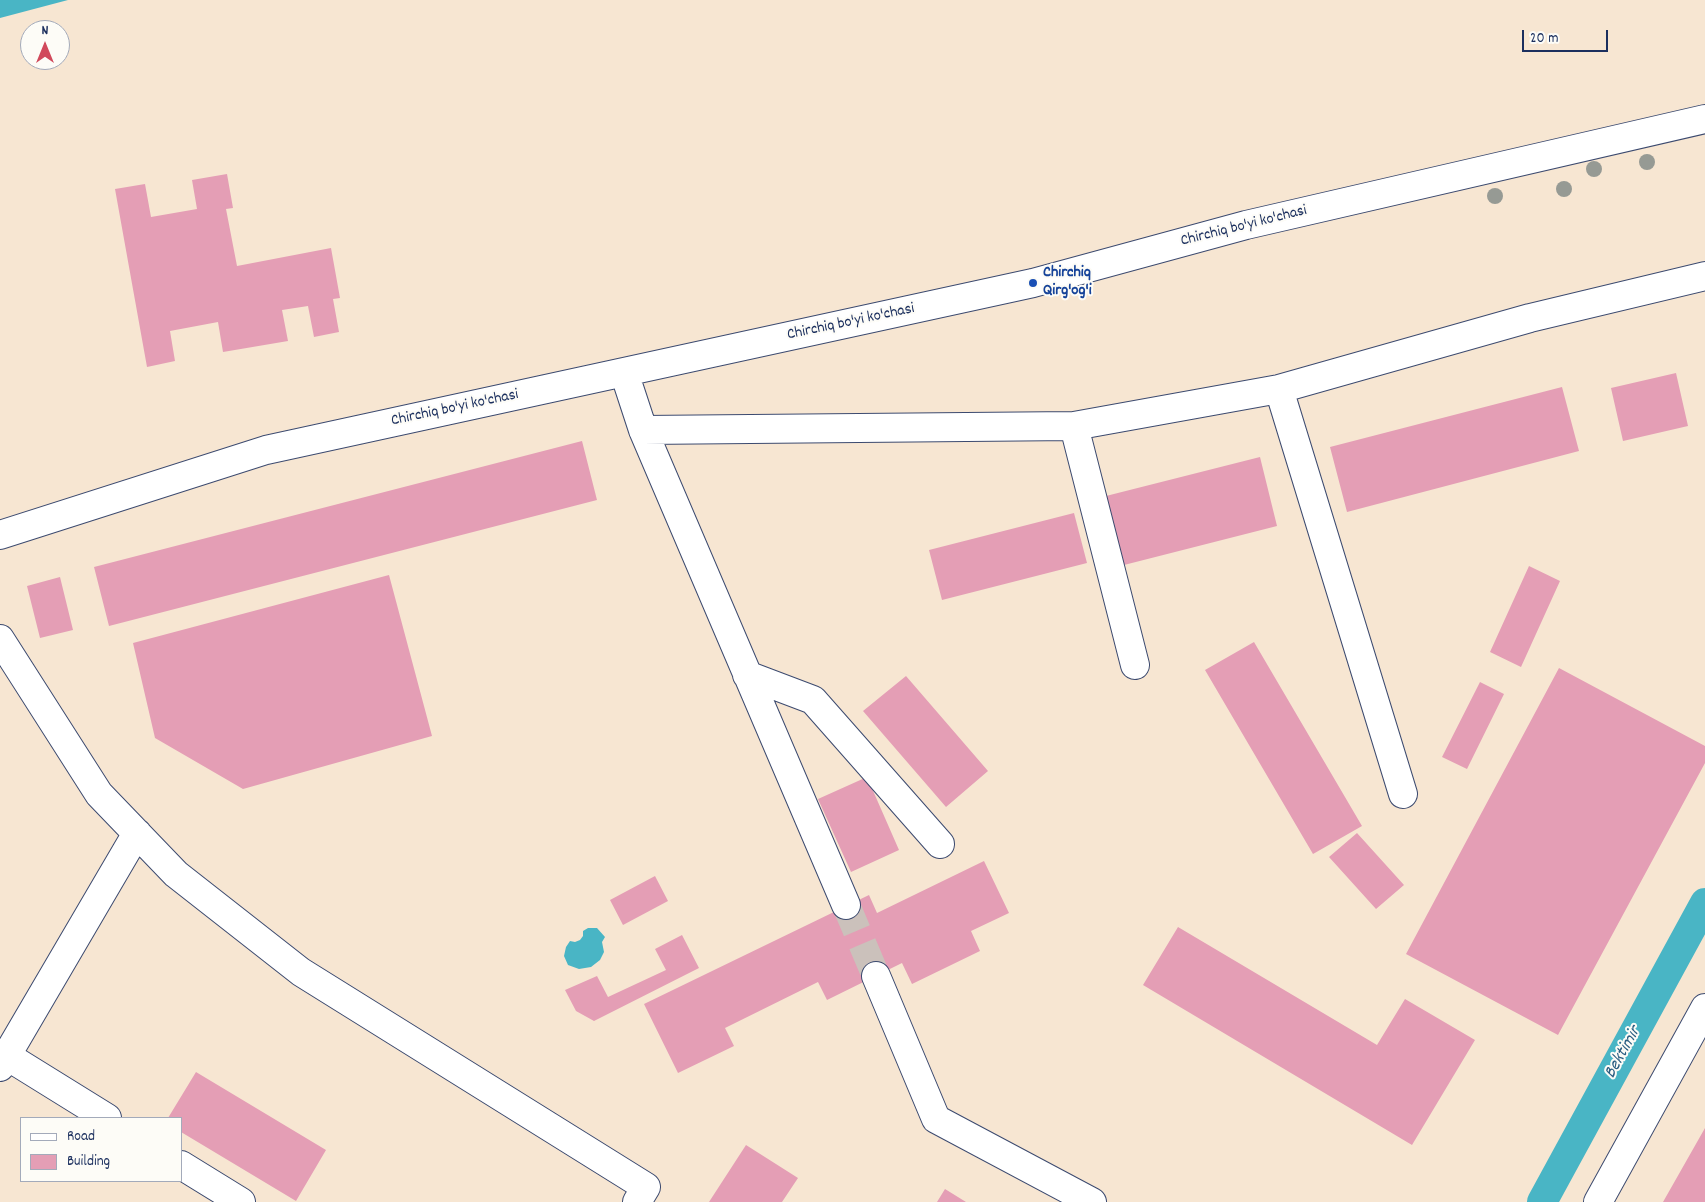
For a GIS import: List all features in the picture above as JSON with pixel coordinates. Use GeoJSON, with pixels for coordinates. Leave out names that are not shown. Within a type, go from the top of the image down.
{"type":"FeatureCollection","features":[{"type":"Feature","properties":{"kind":"street","name":"Chirchiq bo'yi ko'chasi"},"geometry":{"type":"LineString","coordinates":[[0,535],[266,450],[1033,283],[1246,225],[1705,119]]}},
{"type":"Feature","properties":{"kind":"street"},"geometry":{"type":"LineString","coordinates":[[642,430],[1074,426],[1279,389],[1530,318],[1705,276]]}},
{"type":"Feature","properties":{"kind":"street"},"geometry":{"type":"LineString","coordinates":[[624,372],[642,430],[846,906]]}},
{"type":"Feature","properties":{"kind":"street"},"geometry":{"type":"LineString","coordinates":[[1279,389],[1403,794]]}},
{"type":"Feature","properties":{"kind":"street"},"geometry":{"type":"LineString","coordinates":[[1074,426],[1135,665]]}},
{"type":"Feature","properties":{"kind":"street"},"geometry":{"type":"LineString","coordinates":[[0,639],[99,794],[176,874],[301,972],[646,1187],[637,1202]]}},
{"type":"Feature","properties":{"kind":"street"},"geometry":{"type":"LineString","coordinates":[[747,675],[814,700],[940,844]]}},
{"type":"Feature","properties":{"kind":"street"},"geometry":{"type":"LineString","coordinates":[[104,1117],[3,1062],[137,832]]}},
{"type":"Feature","properties":{"kind":"street"},"geometry":{"type":"LineString","coordinates":[[876,976],[936,1119],[1092,1202]]}},
{"type":"Feature","properties":{"kind":"street"},"geometry":{"type":"LineString","coordinates":[[1598,1202],[1705,1008]]}},
{"type":"Feature","properties":{"kind":"street"},"geometry":{"type":"LineString","coordinates":[[182,1166],[241,1202]]}},
{"type":"Feature","properties":{"kind":"water"},"geometry":{"type":"Polygon","coordinates":[[[0,0],[68,0],[0,18],[0,0]]]}},
{"type":"Feature","properties":{"kind":"water"},"geometry":{"type":"Polygon","coordinates":[[[588,928],[597,928],[605,937],[602,942],[604,952],[600,960],[591,967],[579,969],[568,965],[564,956],[566,947],[570,941],[580,940],[583,936],[583,931],[588,928]]]}},
{"type":"Feature","properties":{"kind":"building"},"geometry":{"type":"Polygon","coordinates":[[[227,174],[233,208],[226,209],[237,266],[331,248],[340,298],[333,299],[339,332],[314,337],[308,306],[282,310],[288,341],[223,352],[218,322],[170,331],[175,361],[147,367],[115,189],[145,184],[151,217],[197,209],[192,180],[227,174]]]}},
{"type":"Feature","properties":{"kind":"building"},"geometry":{"type":"Polygon","coordinates":[[[1676,373],[1688,426],[1623,441],[1611,388],[1676,373]]]}},
{"type":"Feature","properties":{"kind":"building"},"geometry":{"type":"Polygon","coordinates":[[[1562,387],[1579,451],[1347,512],[1330,447],[1562,387]]]}},
{"type":"Feature","properties":{"kind":"building"},"geometry":{"type":"Polygon","coordinates":[[[582,441],[597,500],[109,626],[94,567],[582,441]]]}},
{"type":"Feature","properties":{"kind":"building"},"geometry":{"type":"Polygon","coordinates":[[[1260,457],[1277,526],[1124,565],[1106,496],[1260,457]]]}},
{"type":"Feature","properties":{"kind":"building"},"geometry":{"type":"Polygon","coordinates":[[[1074,513],[1087,563],[942,600],[929,550],[1074,513]]]}},
{"type":"Feature","properties":{"kind":"building"},"geometry":{"type":"Polygon","coordinates":[[[1529,566],[1560,581],[1521,667],[1490,652],[1529,566]]]}},
{"type":"Feature","properties":{"kind":"building"},"geometry":{"type":"Polygon","coordinates":[[[389,575],[432,736],[243,789],[155,738],[133,643],[389,575]]]}},
{"type":"Feature","properties":{"kind":"building"},"geometry":{"type":"Polygon","coordinates":[[[60,577],[73,630],[40,638],[27,586],[60,577]]]}},
{"type":"Feature","properties":{"kind":"building"},"geometry":{"type":"Polygon","coordinates":[[[1254,642],[1362,826],[1313,854],[1205,670],[1254,642]]]}},
{"type":"Feature","properties":{"kind":"building"},"geometry":{"type":"Polygon","coordinates":[[[1559,668],[1705,746],[1705,763],[1558,1035],[1406,954],[1559,668]]]}},
{"type":"Feature","properties":{"kind":"building"},"geometry":{"type":"Polygon","coordinates":[[[906,676],[988,771],[946,807],[863,711],[906,676]]]}},
{"type":"Feature","properties":{"kind":"building"},"geometry":{"type":"Polygon","coordinates":[[[1480,682],[1504,694],[1467,769],[1442,757],[1480,682]]]}},
{"type":"Feature","properties":{"kind":"building"},"geometry":{"type":"Polygon","coordinates":[[[867,777],[899,850],[851,872],[818,799],[867,777]]]}},
{"type":"Feature","properties":{"kind":"building"},"geometry":{"type":"Polygon","coordinates":[[[1357,833],[1404,885],[1376,909],[1329,857],[1357,833]]]}},
{"type":"Feature","properties":{"kind":"building"},"geometry":{"type":"Polygon","coordinates":[[[984,861],[1009,913],[971,931],[980,951],[912,984],[902,963],[827,1000],[818,982],[725,1028],[734,1046],[678,1073],[644,1004],[869,895],[877,913],[984,861]]]}},
{"type":"Feature","properties":{"kind":"building"},"geometry":{"type":"Polygon","coordinates":[[[655,876],[668,901],[623,925],[610,900],[655,876]]]}},
{"type":"Feature","properties":{"kind":"building"},"geometry":{"type":"Polygon","coordinates":[[[1178,927],[1377,1045],[1405,999],[1475,1040],[1412,1145],[1143,985],[1178,927]]]}},
{"type":"Feature","properties":{"kind":"building"},"geometry":{"type":"Polygon","coordinates":[[[682,935],[699,968],[594,1021],[576,1011],[565,990],[597,976],[608,997],[666,970],[655,949],[682,935]]]}},
{"type":"Feature","properties":{"kind":"building"},"geometry":{"type":"Polygon","coordinates":[[[196,1072],[326,1150],[296,1201],[182,1133],[182,1117],[169,1117],[196,1072]]]}},
{"type":"Feature","properties":{"kind":"building"},"geometry":{"type":"Polygon","coordinates":[[[1705,1128],[1705,1202],[1663,1202],[1705,1128]]]}},
{"type":"Feature","properties":{"kind":"building"},"geometry":{"type":"Polygon","coordinates":[[[746,1145],[798,1178],[782,1202],[709,1202],[746,1145]]]}},
{"type":"Feature","properties":{"kind":"building"},"geometry":{"type":"Polygon","coordinates":[[[945,1189],[966,1202],[937,1202],[945,1189]]]}},
{"type":"Feature","properties":{"kind":"waterway","name":"Bektimir"},"geometry":{"type":"LineString","coordinates":[[1542,1202],[1705,903]]}},
{"type":"Feature","properties":{"kind":"tunnel"},"geometry":{"type":"LineString","coordinates":[[846,905],[876,976]]}},
{"type":"Feature","properties":{"kind":"place","name":"Chirchiq Qirg'og'i"},"geometry":{"type":"Point","coordinates":[1033,283]}}]}
